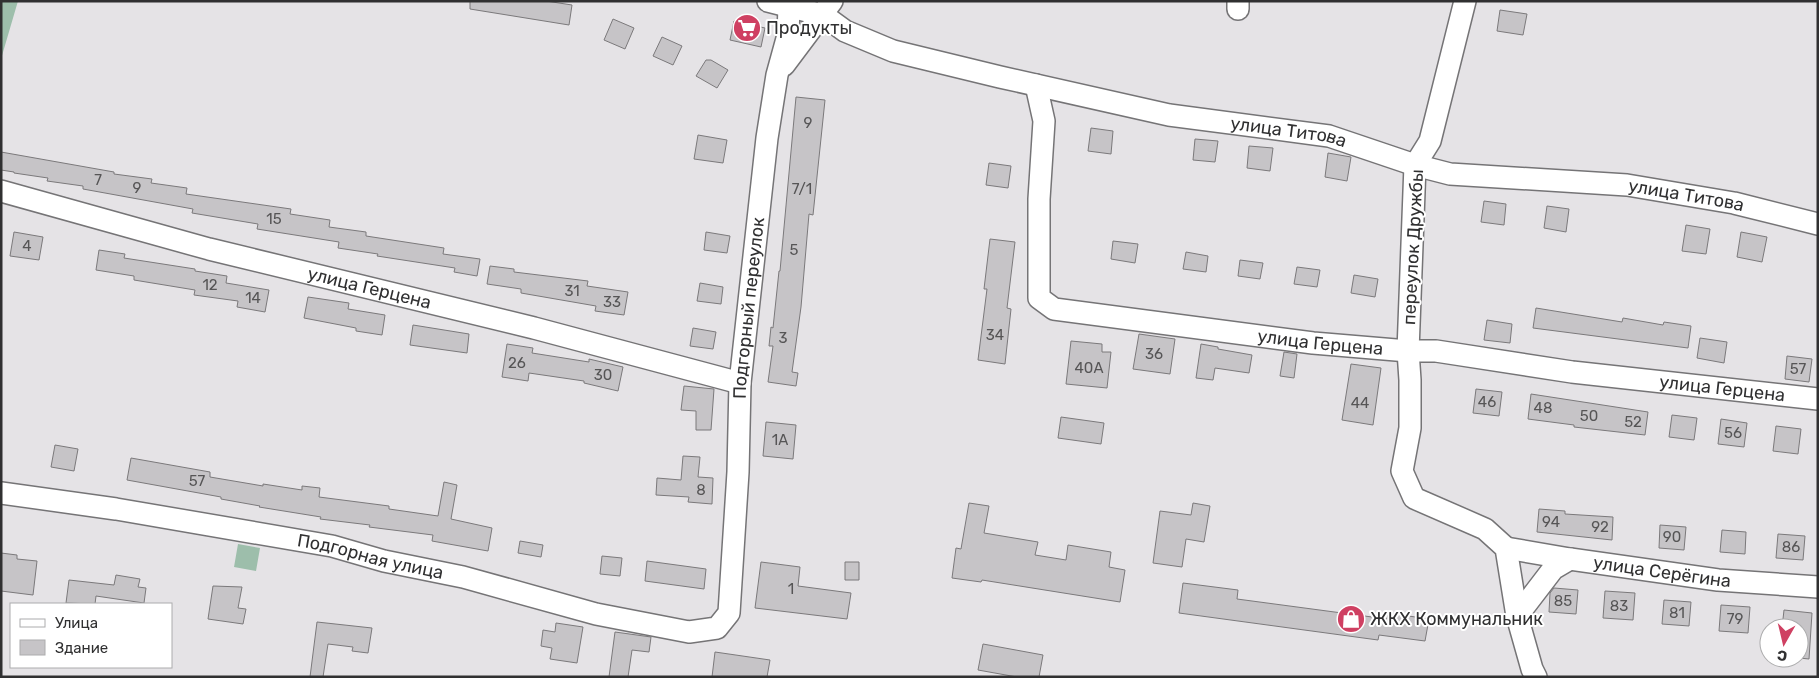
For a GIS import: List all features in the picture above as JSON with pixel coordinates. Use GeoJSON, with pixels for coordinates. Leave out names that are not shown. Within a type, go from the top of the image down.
{"type":"FeatureCollection","features":[{"type":"Feature","properties":{"kind":"street","name":"переулок Дружбы"},"geometry":{"type":"LineString","coordinates":[[1408,351],[1415,165],[1430,141],[1465,1]]}},
{"type":"Feature","properties":{"kind":"street","name":"улица Титова"},"geometry":{"type":"LineString","coordinates":[[778,4],[828,8],[845,31],[893,51],[1169,115],[1296,130],[1329,136],[1415,165],[1450,174],[1627,185],[1734,203],[1818,224]]}},
{"type":"Feature","properties":{"kind":"street","name":"Подгорный переулок"},"geometry":{"type":"LineString","coordinates":[[729,613],[738,472],[740,383],[767,138],[777,76],[788,35],[778,4]]}},
{"type":"Feature","properties":{"kind":"street"},"geometry":{"type":"LineString","coordinates":[[777,76],[828,8]]}},
{"type":"Feature","properties":{"kind":"street","name":"улица Герцена"},"geometry":{"type":"LineString","coordinates":[[1036,85],[1044,121],[1039,199],[1039,298],[1054,309],[1313,342],[1408,351],[1436,351],[1572,372],[1818,399]]}},
{"type":"Feature","properties":{"kind":"street","name":"улица Герцена"},"geometry":{"type":"LineString","coordinates":[[1,190],[209,248],[534,328],[740,383]]}},
{"type":"Feature","properties":{"kind":"street"},"geometry":{"type":"LineString","coordinates":[[1408,351],[1410,428],[1402,471],[1414,498],[1485,529],[1506,548],[1517,616],[1532,670],[1536,677]]}},
{"type":"Feature","properties":{"kind":"street","name":"Подгорная улица"},"geometry":{"type":"LineString","coordinates":[[1,493],[116,509],[332,546],[384,561],[463,577],[596,614],[689,632],[717,628],[729,613]]}},
{"type":"Feature","properties":{"kind":"street","name":"улица Серёгина"},"geometry":{"type":"LineString","coordinates":[[1506,548],[1718,580],[1818,586]]}},
{"type":"Feature","properties":{"kind":"street"},"geometry":{"type":"LineString","coordinates":[[1517,616],[1553,570],[1570,559]]}},
{"type":"Feature","properties":{"kind":"green space"},"geometry":{"type":"Polygon","coordinates":[[[1,1],[18,1],[1,59],[1,1]]]}},
{"type":"Feature","properties":{"kind":"green space"},"geometry":{"type":"Polygon","coordinates":[[[238,544],[260,548],[256,571],[234,567],[238,544]]]}},
{"type":"Feature","properties":{"kind":"building"},"geometry":{"type":"Polygon","coordinates":[[[470,1],[546,1],[572,5],[569,25],[470,9],[470,1]]]}},
{"type":"Feature","properties":{"kind":"building"},"geometry":{"type":"Polygon","coordinates":[[[1500,10],[1527,14],[1523,35],[1497,31],[1500,10]]]}},
{"type":"Feature","properties":{"kind":"building"},"geometry":{"type":"Polygon","coordinates":[[[613,19],[634,28],[625,49],[604,40],[613,19]]]}},
{"type":"Feature","properties":{"kind":"building"},"geometry":{"type":"Polygon","coordinates":[[[734,21],[765,28],[761,47],[730,40],[734,21]]]}},
{"type":"Feature","properties":{"kind":"building"},"geometry":{"type":"Polygon","coordinates":[[[662,37],[682,46],[673,65],[653,56],[662,37]]]}},
{"type":"Feature","properties":{"kind":"building"},"geometry":{"type":"Polygon","coordinates":[[[706,60],[711,60],[728,70],[717,88],[696,76],[706,60]]]}},
{"type":"Feature","properties":{"kind":"building"},"geometry":{"type":"Polygon","coordinates":[[[796,97],[825,100],[813,215],[809,214],[801,307],[792,372],[798,373],[796,386],[768,382],[773,346],[769,346],[780,271],[796,97]]]}},
{"type":"Feature","properties":{"kind":"building"},"geometry":{"type":"Polygon","coordinates":[[[1091,128],[1113,131],[1111,154],[1088,151],[1091,128]]]}},
{"type":"Feature","properties":{"kind":"building"},"geometry":{"type":"Polygon","coordinates":[[[698,135],[727,140],[723,163],[694,159],[698,135]]]}},
{"type":"Feature","properties":{"kind":"building"},"geometry":{"type":"Polygon","coordinates":[[[1195,139],[1218,141],[1215,162],[1193,160],[1195,139]]]}},
{"type":"Feature","properties":{"kind":"building"},"geometry":{"type":"Polygon","coordinates":[[[1249,146],[1273,148],[1270,171],[1247,168],[1249,146]]]}},
{"type":"Feature","properties":{"kind":"building"},"geometry":{"type":"Polygon","coordinates":[[[1,152],[114,172],[114,174],[152,179],[151,183],[187,188],[186,194],[291,209],[290,214],[330,220],[329,227],[366,232],[366,236],[444,248],[443,254],[480,259],[477,276],[454,272],[455,268],[338,248],[339,242],[257,229],[258,224],[192,213],[193,209],[83,189],[83,186],[47,181],[48,178],[1,170],[1,152]]]}},
{"type":"Feature","properties":{"kind":"building"},"geometry":{"type":"Polygon","coordinates":[[[1328,153],[1351,157],[1347,181],[1325,177],[1328,153]]]}},
{"type":"Feature","properties":{"kind":"building"},"geometry":{"type":"Polygon","coordinates":[[[989,163],[1011,166],[1008,188],[986,185],[989,163]]]}},
{"type":"Feature","properties":{"kind":"building"},"geometry":{"type":"Polygon","coordinates":[[[1484,201],[1506,204],[1504,225],[1481,222],[1484,201]]]}},
{"type":"Feature","properties":{"kind":"building"},"geometry":{"type":"Polygon","coordinates":[[[1547,206],[1569,209],[1566,232],[1544,228],[1547,206]]]}},
{"type":"Feature","properties":{"kind":"building"},"geometry":{"type":"Polygon","coordinates":[[[1686,225],[1710,229],[1706,254],[1682,251],[1686,225]]]}},
{"type":"Feature","properties":{"kind":"building"},"geometry":{"type":"Polygon","coordinates":[[[14,232],[43,237],[39,260],[10,256],[14,232]]]}},
{"type":"Feature","properties":{"kind":"building"},"geometry":{"type":"Polygon","coordinates":[[[706,232],[730,236],[727,253],[704,250],[706,232]]]}},
{"type":"Feature","properties":{"kind":"building"},"geometry":{"type":"Polygon","coordinates":[[[1741,232],[1767,237],[1762,262],[1737,257],[1741,232]]]}},
{"type":"Feature","properties":{"kind":"building"},"geometry":{"type":"Polygon","coordinates":[[[990,239],[1015,242],[1007,308],[1011,309],[1005,364],[978,360],[987,289],[984,289],[990,239]]]}},
{"type":"Feature","properties":{"kind":"building"},"geometry":{"type":"Polygon","coordinates":[[[1113,241],[1138,244],[1135,263],[1111,259],[1113,241]]]}},
{"type":"Feature","properties":{"kind":"building"},"geometry":{"type":"Polygon","coordinates":[[[99,250],[125,254],[124,258],[227,276],[226,283],[269,290],[265,312],[237,307],[238,301],[194,295],[195,290],[134,280],[134,276],[96,270],[99,250]]]}},
{"type":"Feature","properties":{"kind":"building"},"geometry":{"type":"Polygon","coordinates":[[[1186,252],[1208,256],[1206,272],[1183,269],[1186,252]]]}},
{"type":"Feature","properties":{"kind":"building"},"geometry":{"type":"Polygon","coordinates":[[[1240,260],[1263,263],[1260,279],[1238,276],[1240,260]]]}},
{"type":"Feature","properties":{"kind":"building"},"geometry":{"type":"Polygon","coordinates":[[[490,266],[514,269],[514,272],[588,281],[587,286],[628,292],[624,315],[595,311],[596,306],[521,293],[521,289],[487,284],[490,266]]]}},
{"type":"Feature","properties":{"kind":"building"},"geometry":{"type":"Polygon","coordinates":[[[1297,267],[1320,270],[1317,287],[1294,284],[1297,267]]]}},
{"type":"Feature","properties":{"kind":"building"},"geometry":{"type":"Polygon","coordinates":[[[1354,275],[1378,279],[1375,297],[1351,293],[1354,275]]]}},
{"type":"Feature","properties":{"kind":"building"},"geometry":{"type":"Polygon","coordinates":[[[700,283],[723,287],[721,304],[697,301],[700,283]]]}},
{"type":"Feature","properties":{"kind":"building"},"geometry":{"type":"Polygon","coordinates":[[[308,297],[349,303],[348,309],[385,315],[382,335],[356,331],[356,328],[304,318],[308,297]]]}},
{"type":"Feature","properties":{"kind":"building"},"geometry":{"type":"Polygon","coordinates":[[[1536,308],[1622,322],[1623,318],[1663,325],[1664,322],[1691,326],[1688,348],[1533,328],[1536,308]]]}},
{"type":"Feature","properties":{"kind":"building"},"geometry":{"type":"Polygon","coordinates":[[[1487,320],[1512,324],[1510,343],[1484,340],[1487,320]]]}},
{"type":"Feature","properties":{"kind":"building"},"geometry":{"type":"Polygon","coordinates":[[[413,325],[469,334],[467,353],[410,345],[413,325]]]}},
{"type":"Feature","properties":{"kind":"building"},"geometry":{"type":"Polygon","coordinates":[[[693,328],[716,332],[713,349],[690,346],[693,328]]]}},
{"type":"Feature","properties":{"kind":"building"},"geometry":{"type":"Polygon","coordinates":[[[1139,334],[1175,339],[1170,374],[1133,369],[1139,334]]]}},
{"type":"Feature","properties":{"kind":"building"},"geometry":{"type":"Polygon","coordinates":[[[1700,338],[1727,342],[1724,363],[1697,358],[1700,338]]]}},
{"type":"Feature","properties":{"kind":"building"},"geometry":{"type":"Polygon","coordinates":[[[1071,341],[1102,344],[1102,352],[1111,352],[1107,388],[1066,384],[1071,341]]]}},
{"type":"Feature","properties":{"kind":"building"},"geometry":{"type":"Polygon","coordinates":[[[507,344],[533,348],[532,353],[589,362],[589,359],[623,367],[618,391],[584,383],[584,381],[529,373],[528,381],[502,377],[507,344]]]}},
{"type":"Feature","properties":{"kind":"building"},"geometry":{"type":"Polygon","coordinates":[[[1201,344],[1252,355],[1249,373],[1215,368],[1213,380],[1196,378],[1201,344]]]}},
{"type":"Feature","properties":{"kind":"building"},"geometry":{"type":"Polygon","coordinates":[[[1284,352],[1297,354],[1294,378],[1280,376],[1284,352]]]}},
{"type":"Feature","properties":{"kind":"building"},"geometry":{"type":"Polygon","coordinates":[[[1787,356],[1812,359],[1809,382],[1785,379],[1787,356]]]}},
{"type":"Feature","properties":{"kind":"building"},"geometry":{"type":"Polygon","coordinates":[[[1351,364],[1381,368],[1373,425],[1342,420],[1351,364]]]}},
{"type":"Feature","properties":{"kind":"building"},"geometry":{"type":"Polygon","coordinates":[[[684,386],[714,389],[711,430],[696,430],[696,411],[681,410],[684,386]]]}},
{"type":"Feature","properties":{"kind":"building"},"geometry":{"type":"Polygon","coordinates":[[[1476,389],[1502,392],[1499,416],[1473,413],[1476,389]]]}},
{"type":"Feature","properties":{"kind":"building"},"geometry":{"type":"Polygon","coordinates":[[[1531,394],[1648,412],[1645,435],[1574,427],[1574,425],[1528,419],[1531,394]]]}},
{"type":"Feature","properties":{"kind":"building"},"geometry":{"type":"Polygon","coordinates":[[[1672,415],[1697,418],[1694,440],[1669,437],[1672,415]]]}},
{"type":"Feature","properties":{"kind":"building"},"geometry":{"type":"Polygon","coordinates":[[[1061,417],[1104,423],[1101,444],[1058,438],[1061,417]]]}},
{"type":"Feature","properties":{"kind":"building"},"geometry":{"type":"Polygon","coordinates":[[[1721,419],[1747,423],[1744,447],[1718,444],[1721,419]]]}},
{"type":"Feature","properties":{"kind":"building"},"geometry":{"type":"Polygon","coordinates":[[[766,422],[796,425],[793,459],[763,456],[766,422]]]}},
{"type":"Feature","properties":{"kind":"building"},"geometry":{"type":"Polygon","coordinates":[[[1776,426],[1801,429],[1798,454],[1773,451],[1776,426]]]}},
{"type":"Feature","properties":{"kind":"building"},"geometry":{"type":"Polygon","coordinates":[[[55,445],[78,449],[74,471],[51,467],[55,445]]]}},
{"type":"Feature","properties":{"kind":"building"},"geometry":{"type":"Polygon","coordinates":[[[683,456],[700,457],[698,477],[713,478],[712,504],[688,502],[689,497],[656,495],[657,478],[681,480],[683,456]]]}},
{"type":"Feature","properties":{"kind":"building"},"geometry":{"type":"Polygon","coordinates":[[[131,458],[210,472],[210,477],[263,486],[263,484],[302,490],[302,486],[320,488],[319,497],[389,506],[389,509],[438,516],[444,482],[457,485],[451,519],[492,528],[488,551],[432,541],[433,535],[320,519],[321,517],[259,507],[221,499],[221,497],[127,480],[131,458]]]}},
{"type":"Feature","properties":{"kind":"building"},"geometry":{"type":"Polygon","coordinates":[[[969,503],[989,506],[984,533],[1038,542],[1035,555],[1066,560],[1068,545],[1111,552],[1109,567],[1125,570],[1120,602],[982,580],[981,582],[952,578],[956,548],[961,549],[969,503]]]}},
{"type":"Feature","properties":{"kind":"building"},"geometry":{"type":"Polygon","coordinates":[[[1193,503],[1210,506],[1204,542],[1186,539],[1182,567],[1153,563],[1160,511],[1191,515],[1193,503]]]}},
{"type":"Feature","properties":{"kind":"building"},"geometry":{"type":"Polygon","coordinates":[[[1539,509],[1565,511],[1565,514],[1613,517],[1612,540],[1537,532],[1539,509]]]}},
{"type":"Feature","properties":{"kind":"building"},"geometry":{"type":"Polygon","coordinates":[[[1660,525],[1686,527],[1684,550],[1659,548],[1660,525]]]}},
{"type":"Feature","properties":{"kind":"building"},"geometry":{"type":"Polygon","coordinates":[[[1722,530],[1746,532],[1745,554],[1720,552],[1722,530]]]}},
{"type":"Feature","properties":{"kind":"building"},"geometry":{"type":"Polygon","coordinates":[[[1778,534],[1805,536],[1803,560],[1776,558],[1778,534]]]}},
{"type":"Feature","properties":{"kind":"building"},"geometry":{"type":"Polygon","coordinates":[[[520,541],[543,545],[541,557],[518,553],[520,541]]]}},
{"type":"Feature","properties":{"kind":"building"},"geometry":{"type":"Polygon","coordinates":[[[1,553],[17,555],[17,559],[37,561],[33,595],[1,591],[1,553]]]}},
{"type":"Feature","properties":{"kind":"building"},"geometry":{"type":"Polygon","coordinates":[[[602,556],[622,558],[620,576],[600,574],[602,556]]]}},
{"type":"Feature","properties":{"kind":"building"},"geometry":{"type":"Polygon","coordinates":[[[647,561],[706,569],[704,589],[645,581],[647,561]]]}},
{"type":"Feature","properties":{"kind":"building"},"geometry":{"type":"Polygon","coordinates":[[[761,562],[800,567],[798,586],[851,593],[847,619],[755,608],[761,562]]]}},
{"type":"Feature","properties":{"kind":"building"},"geometry":{"type":"Polygon","coordinates":[[[845,562],[859,562],[859,580],[845,580],[845,562]]]}},
{"type":"Feature","properties":{"kind":"building"},"geometry":{"type":"Polygon","coordinates":[[[116,575],[140,579],[138,587],[146,588],[144,603],[96,596],[95,603],[66,603],[69,580],[114,585],[116,575]]]}},
{"type":"Feature","properties":{"kind":"building"},"geometry":{"type":"Polygon","coordinates":[[[1183,583],[1238,590],[1237,599],[1387,619],[1388,613],[1429,619],[1425,641],[1379,635],[1378,640],[1179,613],[1183,583]]]}},
{"type":"Feature","properties":{"kind":"building"},"geometry":{"type":"Polygon","coordinates":[[[213,586],[242,587],[238,608],[246,609],[243,624],[208,619],[213,586]]]}},
{"type":"Feature","properties":{"kind":"building"},"geometry":{"type":"Polygon","coordinates":[[[1554,588],[1578,590],[1576,614],[1549,612],[1550,593],[1554,588]]]}},
{"type":"Feature","properties":{"kind":"building"},"geometry":{"type":"Polygon","coordinates":[[[1605,591],[1635,593],[1633,620],[1603,618],[1605,591]]]}},
{"type":"Feature","properties":{"kind":"building"},"geometry":{"type":"Polygon","coordinates":[[[1664,600],[1691,602],[1689,626],[1662,624],[1664,600]]]}},
{"type":"Feature","properties":{"kind":"building"},"geometry":{"type":"Polygon","coordinates":[[[1721,605],[1750,607],[1748,633],[1719,631],[1721,605]]]}},
{"type":"Feature","properties":{"kind":"building"},"geometry":{"type":"Polygon","coordinates":[[[1784,610],[1812,613],[1809,659],[1809,618],[1783,618],[1784,610]]]}},
{"type":"Feature","properties":{"kind":"building"},"geometry":{"type":"Polygon","coordinates":[[[317,622],[372,628],[368,653],[352,651],[353,647],[328,644],[323,677],[310,677],[317,622]]]}},
{"type":"Feature","properties":{"kind":"building"},"geometry":{"type":"Polygon","coordinates":[[[556,623],[583,627],[577,663],[550,659],[552,648],[541,646],[543,630],[555,632],[556,623]]]}},
{"type":"Feature","properties":{"kind":"building"},"geometry":{"type":"Polygon","coordinates":[[[615,632],[651,637],[649,652],[632,650],[628,677],[609,677],[615,632]]]}},
{"type":"Feature","properties":{"kind":"building"},"geometry":{"type":"Polygon","coordinates":[[[983,644],[1043,655],[1039,677],[1017,677],[978,670],[983,644]]]}},
{"type":"Feature","properties":{"kind":"building"},"geometry":{"type":"Polygon","coordinates":[[[715,652],[770,660],[767,677],[712,677],[715,652]]]}},
{"type":"Feature","properties":{"kind":"place","name":"Продукты"},"geometry":{"type":"Point","coordinates":[747,28]}},
{"type":"Feature","properties":{"kind":"place","name":"ЖКХ Коммунальник"},"geometry":{"type":"Point","coordinates":[1351,619]}}]}
